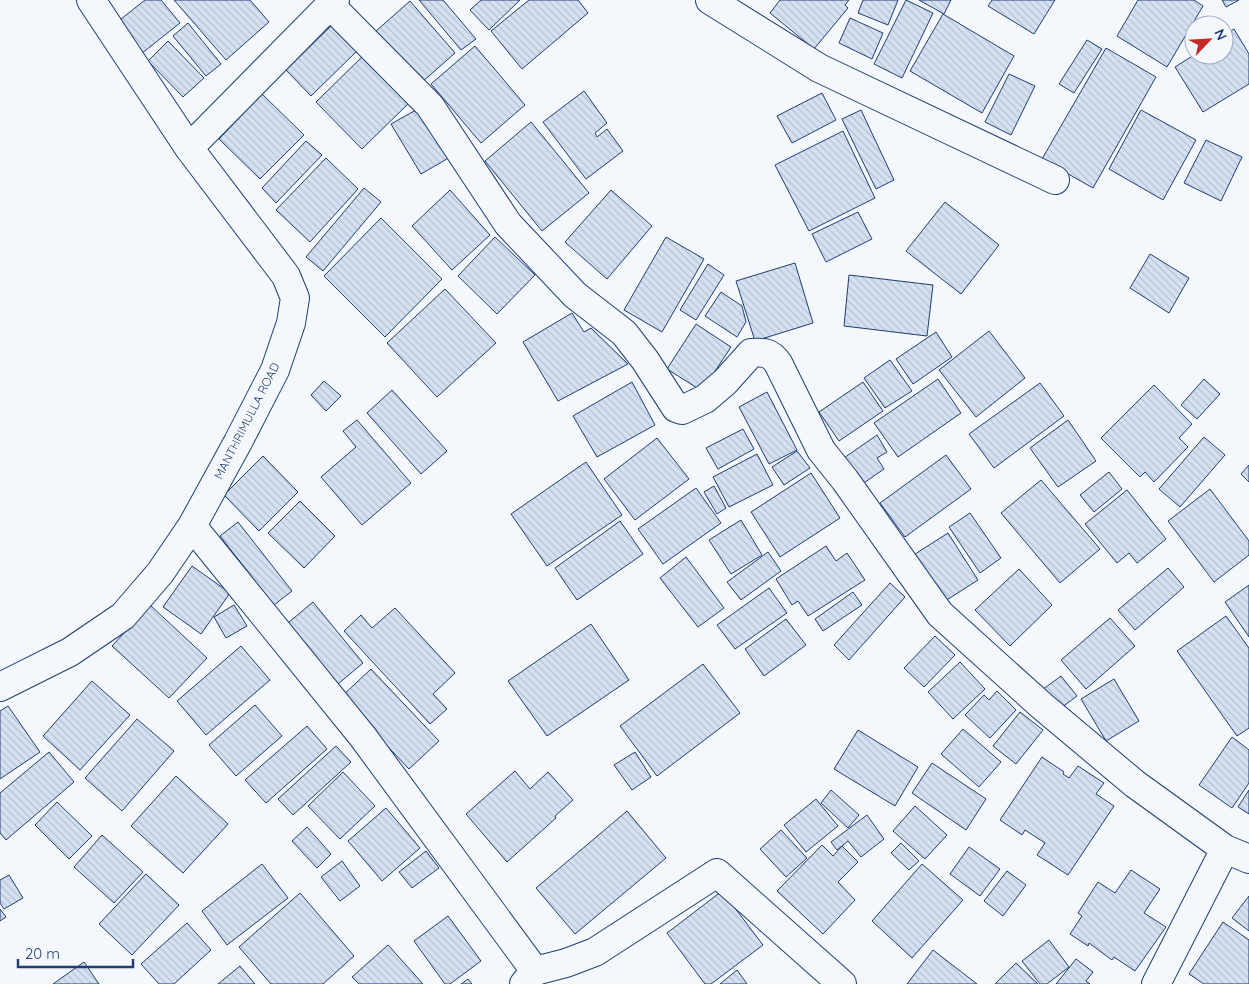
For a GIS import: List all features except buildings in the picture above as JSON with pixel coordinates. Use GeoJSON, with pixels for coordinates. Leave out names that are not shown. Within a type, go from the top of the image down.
{"type":"FeatureCollection","features":[{"type":"Feature","properties":{"kind":"street","name":"MANTHRIMULLA ROAD"},"geometry":{"type":"LineString","coordinates":[[0,686],[70,652],[123,616],[160,573],[192,526],[275,370],[291,323],[295,298],[286,276],[189,148],[90,0]]}},
{"type":"Feature","properties":{"kind":"street"},"geometry":{"type":"LineString","coordinates":[[710,0],[819,68],[1055,180]]}},
{"type":"Feature","properties":{"kind":"street"},"geometry":{"type":"LineString","coordinates":[[189,148],[332,2],[430,106],[508,224],[575,295],[624,333],[645,360],[676,408],[682,410],[705,399],[725,382],[751,353],[764,352],[772,355],[778,363],[821,450],[845,480],[940,614],[1042,706],[1135,784],[1237,854],[1156,984]]}},
{"type":"Feature","properties":{"kind":"street"},"geometry":{"type":"LineString","coordinates":[[192,526],[363,737],[529,978],[595,952],[717,873],[842,984]]}}]}
